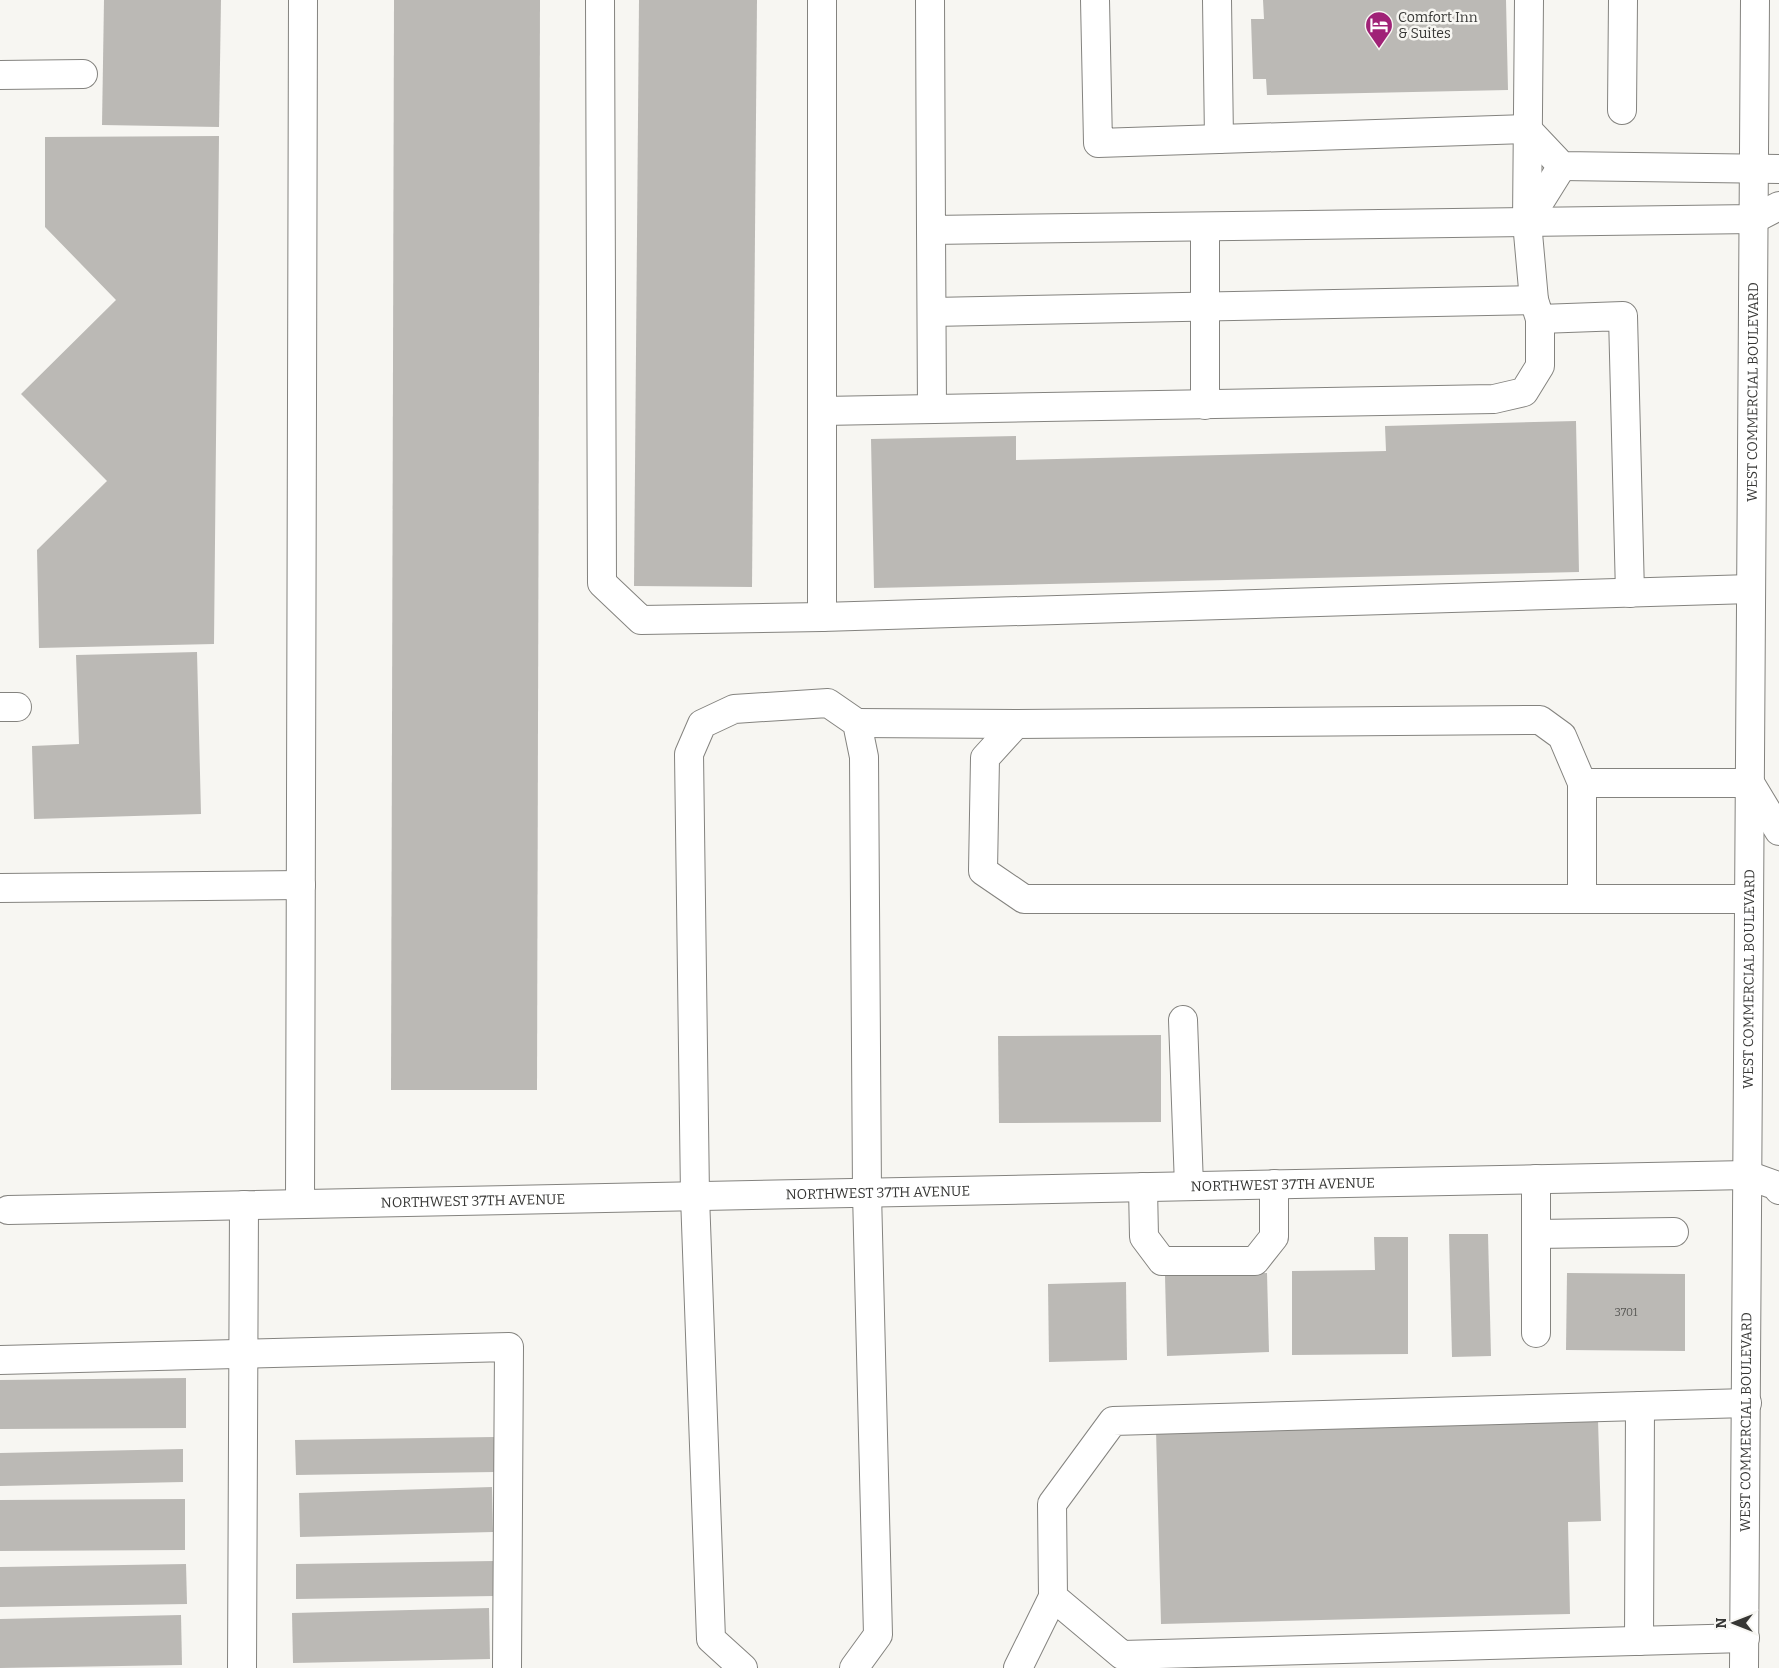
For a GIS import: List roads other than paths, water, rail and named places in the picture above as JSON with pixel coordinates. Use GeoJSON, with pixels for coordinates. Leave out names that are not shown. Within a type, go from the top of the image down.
{"type":"FeatureCollection","features":[{"type":"Feature","properties":{"kind":"main road"},"geometry":{"type":"LineString","coordinates":[[300,1204],[303,0]]}},
{"type":"Feature","properties":{"kind":"main road"},"geometry":{"type":"LineString","coordinates":[[600,0],[602,583],[641,620],[822,618],[1751,589]]}},
{"type":"Feature","properties":{"kind":"main road"},"geometry":{"type":"LineString","coordinates":[[822,0],[822,618]]}},
{"type":"Feature","properties":{"kind":"main road"},"geometry":{"type":"LineString","coordinates":[[930,0],[932,409]]}},
{"type":"Feature","properties":{"kind":"main road"},"geometry":{"type":"LineString","coordinates":[[1095,0],[1098,143],[1527,129],[1562,166],[1767,169]]}},
{"type":"Feature","properties":{"kind":"main road"},"geometry":{"type":"LineString","coordinates":[[1216,0],[1219,139]]}},
{"type":"Feature","properties":{"kind":"main road"},"geometry":{"type":"LineString","coordinates":[[822,412],[1494,399],[1524,392],[1540,366],[1537,309],[1527,222],[1529,0]]}},
{"type":"Feature","properties":{"kind":"main road"},"geometry":{"type":"LineString","coordinates":[[1622,110],[1623,0]]}},
{"type":"Feature","properties":{"kind":"main road","name":"WEST COMMERCIAL BOULEVARD"},"geometry":{"type":"LineString","coordinates":[[1744,1668],[1754,219],[1767,169],[1755,0]]}},
{"type":"Feature","properties":{"kind":"main road"},"geometry":{"type":"LineString","coordinates":[[0,75],[83,74]]}},
{"type":"Feature","properties":{"kind":"main road"},"geometry":{"type":"LineString","coordinates":[[1527,222],[1562,166]]}},
{"type":"Feature","properties":{"kind":"main road"},"geometry":{"type":"LineString","coordinates":[[931,230],[1754,219],[1779,206]]}},
{"type":"Feature","properties":{"kind":"main road"},"geometry":{"type":"LineString","coordinates":[[1205,226],[1205,405]]}},
{"type":"Feature","properties":{"kind":"main road"},"geometry":{"type":"LineString","coordinates":[[932,312],[1204,306],[1537,309],[1624,316],[1630,593]]}},
{"type":"Feature","properties":{"kind":"main road"},"geometry":{"type":"LineString","coordinates":[[743,1668],[711,1639],[695,1196],[689,754],[702,724],[734,709],[828,703],[857,722],[1016,724],[1540,720],[1562,736],[1582,784],[1582,898]]}},
{"type":"Feature","properties":{"kind":"main road"},"geometry":{"type":"LineString","coordinates":[[854,1668],[878,1635],[867,1193],[864,757],[857,722]]}},
{"type":"Feature","properties":{"kind":"main road"},"geometry":{"type":"LineString","coordinates":[[1016,724],[985,758],[983,871],[1024,899],[1749,898]]}},
{"type":"Feature","properties":{"kind":"main road"},"geometry":{"type":"LineString","coordinates":[[1582,784],[1750,784],[1779,831]]}},
{"type":"Feature","properties":{"kind":"main road"},"geometry":{"type":"LineString","coordinates":[[0,888],[301,885]]}},
{"type":"Feature","properties":{"kind":"main road"},"geometry":{"type":"LineString","coordinates":[[1183,1020],[1189,1186]]}},
{"type":"Feature","properties":{"kind":"main road"},"geometry":{"type":"LineString","coordinates":[[1747,1175],[1775,1185],[1779,1190]]}},
{"type":"Feature","properties":{"kind":"main road","name":"NORTHWEST 37TH AVENUE"},"geometry":{"type":"LineString","coordinates":[[8,1210],[1747,1175]]}},
{"type":"Feature","properties":{"kind":"main road"},"geometry":{"type":"LineString","coordinates":[[1536,1179],[1536,1333]]}},
{"type":"Feature","properties":{"kind":"main road"},"geometry":{"type":"LineString","coordinates":[[1143,1187],[1144,1237],[1162,1261],[1255,1260],[1274,1237],[1274,1184]]}},
{"type":"Feature","properties":{"kind":"main road"},"geometry":{"type":"LineString","coordinates":[[242,1668],[244,1205]]}},
{"type":"Feature","properties":{"kind":"main road"},"geometry":{"type":"LineString","coordinates":[[1536,1234],[1674,1232]]}},
{"type":"Feature","properties":{"kind":"main road"},"geometry":{"type":"LineString","coordinates":[[0,1360],[509,1347],[507,1668]]}},
{"type":"Feature","properties":{"kind":"main road"},"geometry":{"type":"LineString","coordinates":[[1018,1668],[1053,1597],[1052,1504],[1113,1421],[1747,1403]]}},
{"type":"Feature","properties":{"kind":"main road"},"geometry":{"type":"LineString","coordinates":[[1639,1641],[1640,1406]]}},
{"type":"Feature","properties":{"kind":"main road"},"geometry":{"type":"LineString","coordinates":[[1053,1597],[1122,1655],[1745,1638]]}},
{"type":"Feature","properties":{"kind":"place","name":"Comfort Inn & Suites"},"geometry":{"type":"Point","coordinates":[1379,49]}}]}
